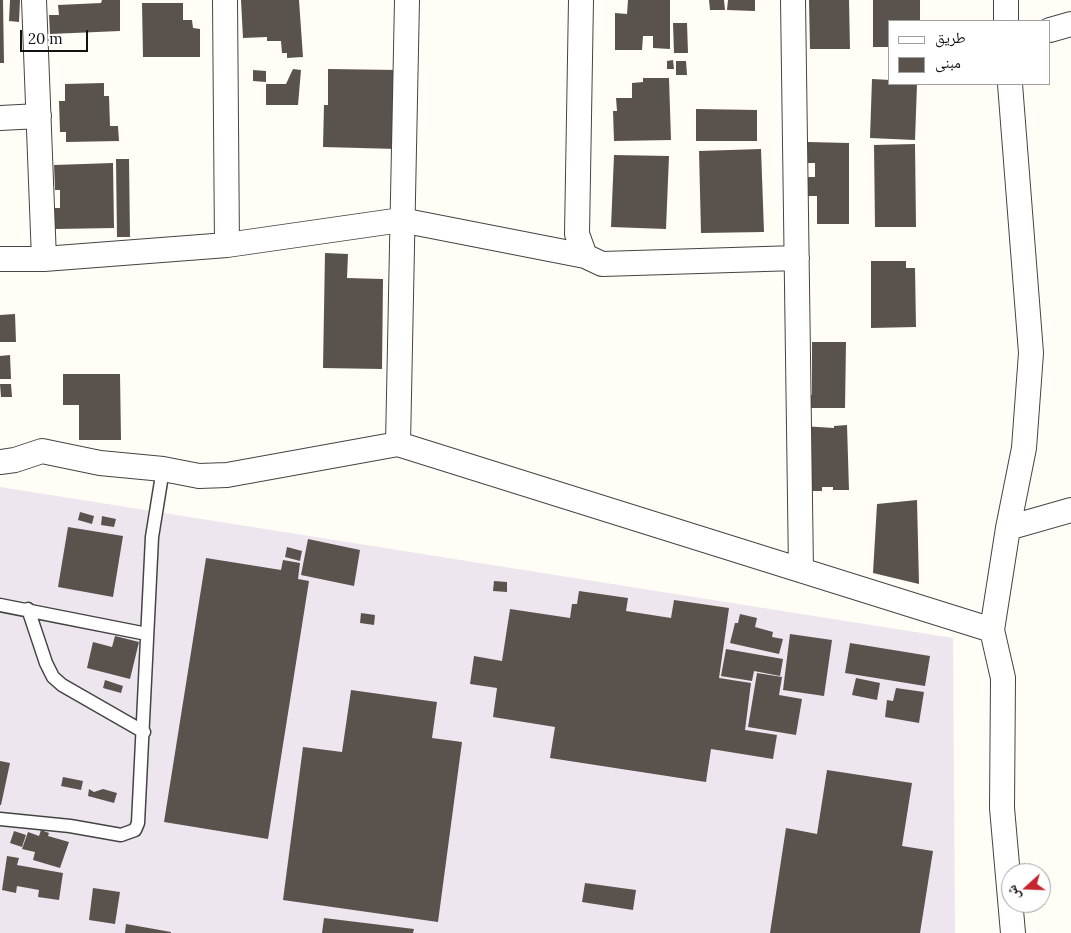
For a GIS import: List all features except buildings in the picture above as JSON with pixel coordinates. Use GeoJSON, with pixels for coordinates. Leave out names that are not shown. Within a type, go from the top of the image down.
{"type":"FeatureCollection","features":[{"type":"Feature","properties":{"kind":"street"},"geometry":{"type":"LineString","coordinates":[[34,0],[44,259]]}},
{"type":"Feature","properties":{"kind":"street"},"geometry":{"type":"LineString","coordinates":[[225,0],[227,245]]}},
{"type":"Feature","properties":{"kind":"street"},"geometry":{"type":"LineString","coordinates":[[398,444],[401,220],[407,0]]}},
{"type":"Feature","properties":{"kind":"street"},"geometry":{"type":"LineString","coordinates":[[581,0],[577,234],[585,256]]}},
{"type":"Feature","properties":{"kind":"street"},"geometry":{"type":"LineString","coordinates":[[793,0],[801,570]]}},
{"type":"Feature","properties":{"kind":"street"},"geometry":{"type":"LineString","coordinates":[[1006,0],[1006,20]]}},
{"type":"Feature","properties":{"kind":"street"},"geometry":{"type":"LineString","coordinates":[[1051,30],[1071,24]]}},
{"type":"Feature","properties":{"kind":"street"},"geometry":{"type":"LineString","coordinates":[[1010,85],[1031,354],[1024,448],[1008,528],[992,630],[1003,678],[1002,808],[1013,933]]}},
{"type":"Feature","properties":{"kind":"street"},"geometry":{"type":"LineString","coordinates":[[0,118],[39,116]]}},
{"type":"Feature","properties":{"kind":"street"},"geometry":{"type":"LineString","coordinates":[[0,259],[44,259],[227,245],[401,220],[585,256],[602,264],[797,258]]}},
{"type":"Feature","properties":{"kind":"street"},"geometry":{"type":"LineString","coordinates":[[0,462],[15,460],[42,451],[100,463],[163,469],[199,476],[227,475],[398,444],[992,630]]}},
{"type":"Feature","properties":{"kind":"street"},"geometry":{"type":"LineString","coordinates":[[1008,528],[1071,510]]}},
{"type":"Feature","properties":{"kind":"lane"},"geometry":{"type":"LineString","coordinates":[[0,819],[121,834],[134,830],[138,823],[144,732],[152,537],[163,469]]}},
{"type":"Feature","properties":{"kind":"lane"},"geometry":{"type":"LineString","coordinates":[[0,605],[147,634]]}},
{"type":"Feature","properties":{"kind":"lane"},"geometry":{"type":"LineString","coordinates":[[28,609],[46,663],[53,677],[62,685],[144,732]]}},
{"type":"Feature","properties":{"kind":"shaded area"},"geometry":{"type":"Polygon","coordinates":[[[0,487],[953,638],[955,933],[0,933],[0,487]]]}}]}
